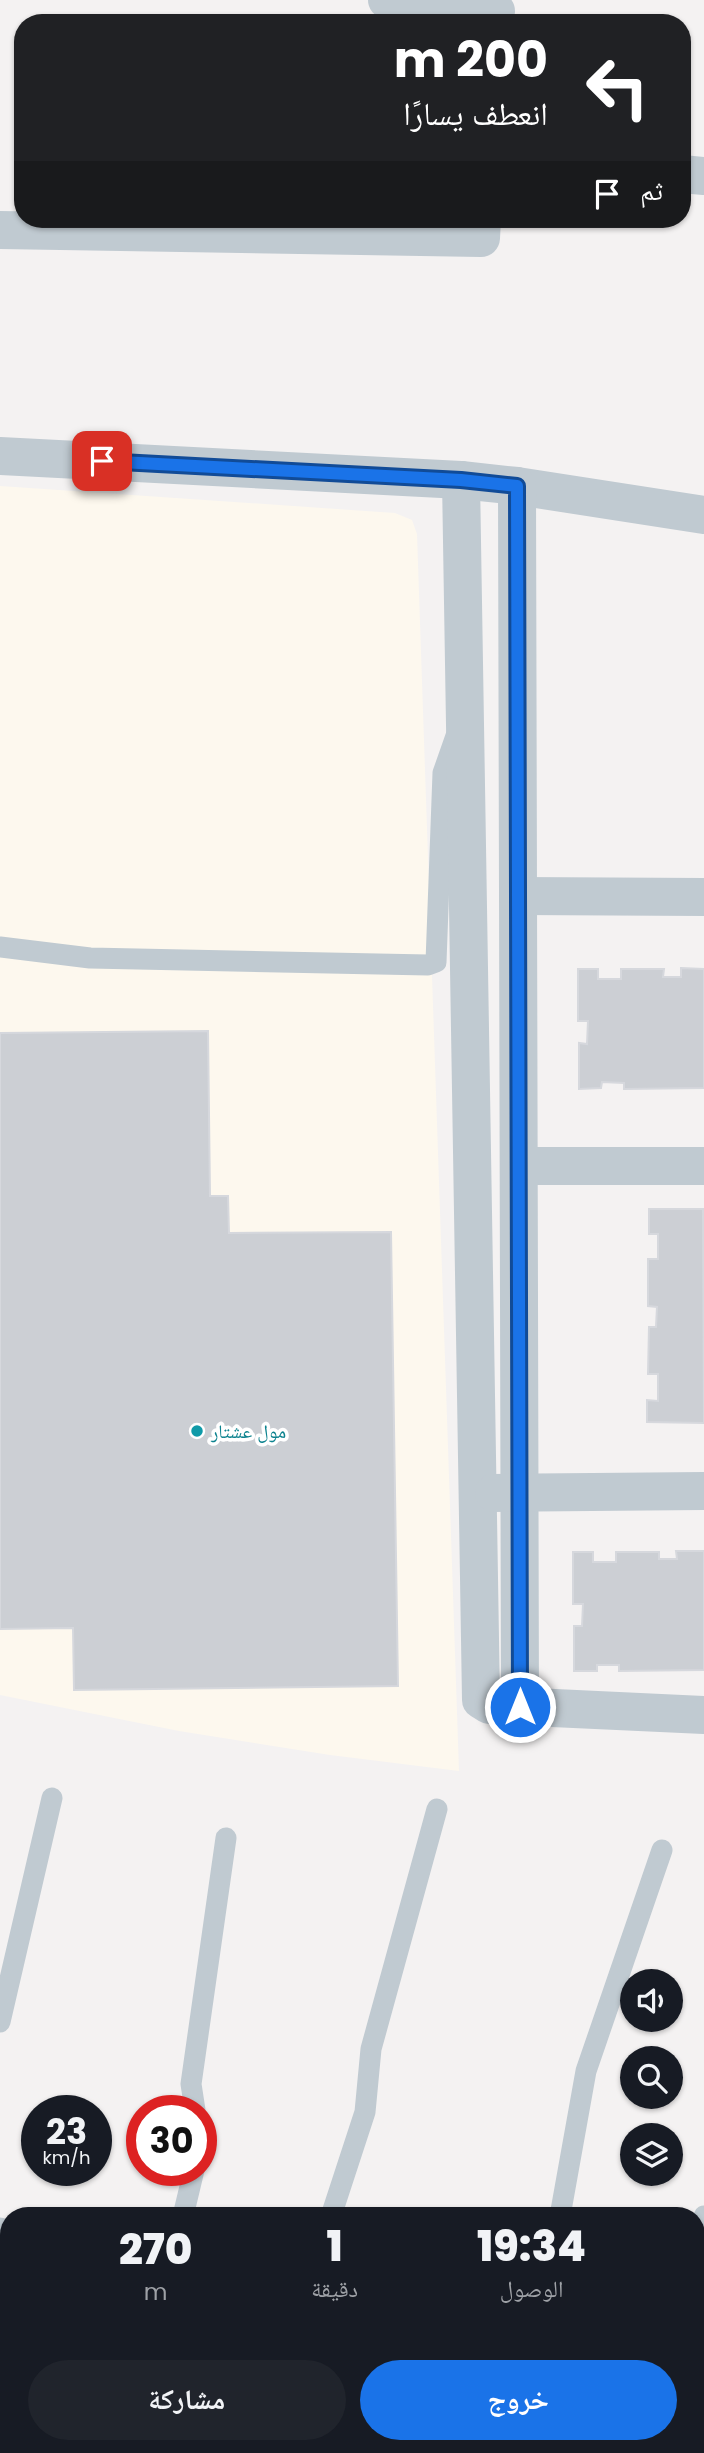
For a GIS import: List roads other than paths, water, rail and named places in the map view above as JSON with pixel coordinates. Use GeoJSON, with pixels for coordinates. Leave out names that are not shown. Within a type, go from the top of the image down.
{"type":"FeatureCollection","features":[{"type":"Feature","properties":{"kind":"street"},"geometry":{"type":"LineString","coordinates":[[387,0],[496,11]]}},
{"type":"Feature","properties":{"kind":"street"},"geometry":{"type":"LineString","coordinates":[[0,230],[481,238],[482,228]]}},
{"type":"Feature","properties":{"kind":"street"},"geometry":{"type":"LineString","coordinates":[[0,456],[461,480],[704,515]]}},
{"type":"Feature","properties":{"kind":"street"},"geometry":{"type":"LineString","coordinates":[[461,480],[481,1700],[489,1705],[704,1715]]}},
{"type":"Feature","properties":{"kind":"street"},"geometry":{"type":"LineString","coordinates":[[517,486],[520,1707]]}},
{"type":"Feature","properties":{"kind":"street"},"geometry":{"type":"LineString","coordinates":[[518,896],[704,897]]}},
{"type":"Feature","properties":{"kind":"street"},"geometry":{"type":"LineString","coordinates":[[519,1166],[704,1166]]}},
{"type":"Feature","properties":{"kind":"street"},"geometry":{"type":"LineString","coordinates":[[478,1493],[704,1491]]}},
{"type":"Feature","properties":{"kind":"lane"},"geometry":{"type":"LineString","coordinates":[[0,947],[90,958],[428,965],[436,962],[443,773],[465,711]]}},
{"type":"Feature","properties":{"kind":"lane"},"geometry":{"type":"LineString","coordinates":[[0,2022],[52,1798]]}},
{"type":"Feature","properties":{"kind":"lane"},"geometry":{"type":"LineString","coordinates":[[334,2207],[365,2112],[371,2049],[437,1809]]}},
{"type":"Feature","properties":{"kind":"lane"},"geometry":{"type":"LineString","coordinates":[[193,2095],[191,2084],[226,1838]]}},
{"type":"Feature","properties":{"kind":"lane"},"geometry":{"type":"LineString","coordinates":[[562,2207],[586,2071],[662,1850]]}},
{"type":"Feature","properties":{"kind":"lane"},"geometry":{"type":"LineString","coordinates":[[185,2207],[190,2186]]}},
{"type":"Feature","properties":{"kind":"place","name":"مول عشتار"},"geometry":{"type":"Point","coordinates":[197,1431]}}]}
